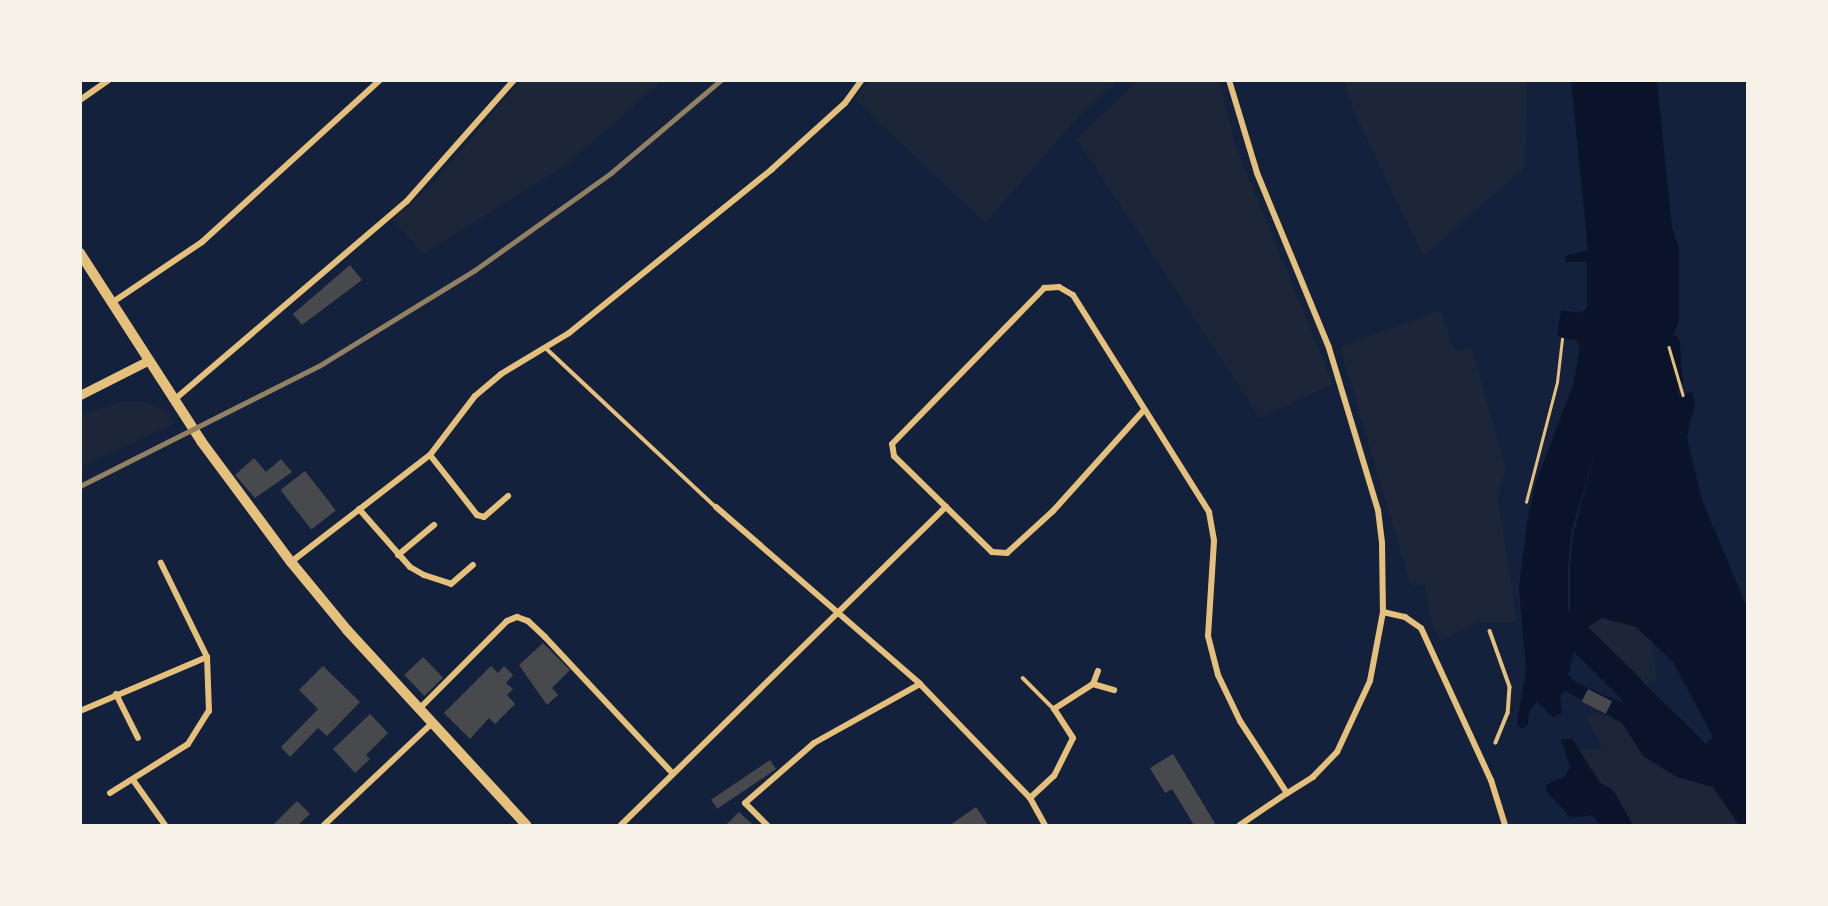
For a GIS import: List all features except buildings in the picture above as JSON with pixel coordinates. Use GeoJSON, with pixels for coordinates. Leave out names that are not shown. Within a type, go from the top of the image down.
{"type":"FeatureCollection","features":[{"type":"Feature","properties":{"kind":"main road"},"geometry":{"type":"LineString","coordinates":[[80,253],[201,441],[291,562],[431,724],[526,825]]}},
{"type":"Feature","properties":{"kind":"main road"},"geometry":{"type":"LineString","coordinates":[[80,395],[149,360]]}},
{"type":"Feature","properties":{"kind":"street"},"geometry":{"type":"LineString","coordinates":[[80,100],[109,80]]}},
{"type":"Feature","properties":{"kind":"street"},"geometry":{"type":"LineString","coordinates":[[113,302],[202,242],[380,80]]}},
{"type":"Feature","properties":{"kind":"street"},"geometry":{"type":"LineString","coordinates":[[176,403],[407,201],[514,80]]}},
{"type":"Feature","properties":{"kind":"street"},"geometry":{"type":"LineString","coordinates":[[291,562],[430,455],[475,396],[501,374],[547,349],[661,263],[845,103],[862,80]]}},
{"type":"Feature","properties":{"kind":"street"},"geometry":{"type":"LineString","coordinates":[[1229,80],[1258,173],[1329,348],[1378,510],[1383,612],[1370,681],[1338,752],[1313,777],[1240,825]]}},
{"type":"Feature","properties":{"kind":"street"},"geometry":{"type":"LineString","coordinates":[[1144,410],[1053,511],[1007,553],[992,552],[894,456],[892,444],[1044,288],[1059,287],[1073,295],[1209,512],[1214,541],[1208,636],[1218,675],[1240,721],[1287,793]]}},
{"type":"Feature","properties":{"kind":"street"},"geometry":{"type":"LineString","coordinates":[[430,455],[477,516],[484,517],[509,496]]}},
{"type":"Feature","properties":{"kind":"street"},"geometry":{"type":"LineString","coordinates":[[716,507],[842,612],[920,684],[1030,798],[1045,825]]}},
{"type":"Feature","properties":{"kind":"street"},"geometry":{"type":"LineString","coordinates":[[621,825],[842,612],[946,507]]}},
{"type":"Feature","properties":{"kind":"street"},"geometry":{"type":"LineString","coordinates":[[359,509],[410,567],[451,584],[473,565]]}},
{"type":"Feature","properties":{"kind":"street"},"geometry":{"type":"LineString","coordinates":[[398,555],[434,525]]}},
{"type":"Feature","properties":{"kind":"street"},"geometry":{"type":"LineString","coordinates":[[110,793],[188,744],[204,724],[211,696],[206,657],[160,564]]}},
{"type":"Feature","properties":{"kind":"street"},"geometry":{"type":"LineString","coordinates":[[1383,612],[1405,617],[1421,628],[1491,780],[1505,825]]}},
{"type":"Feature","properties":{"kind":"street"},"geometry":{"type":"LineString","coordinates":[[418,709],[507,621],[517,617],[528,621],[545,637],[673,774]]}},
{"type":"Feature","properties":{"kind":"street"},"geometry":{"type":"LineString","coordinates":[[80,711],[206,657]]}},
{"type":"Feature","properties":{"kind":"street"},"geometry":{"type":"LineString","coordinates":[[1030,798],[1061,766],[1073,738],[1054,709],[1093,684],[1098,671]]}},
{"type":"Feature","properties":{"kind":"street"},"geometry":{"type":"LineString","coordinates":[[767,825],[745,803],[814,743],[920,684]]}},
{"type":"Feature","properties":{"kind":"street"},"geometry":{"type":"LineString","coordinates":[[1093,684],[1114,690]]}},
{"type":"Feature","properties":{"kind":"street"},"geometry":{"type":"LineString","coordinates":[[116,694],[138,738]]}},
{"type":"Feature","properties":{"kind":"street"},"geometry":{"type":"LineString","coordinates":[[324,825],[431,724]]}},
{"type":"Feature","properties":{"kind":"street"},"geometry":{"type":"LineString","coordinates":[[133,780],[165,825]]}},
{"type":"Feature","properties":{"kind":"lane"},"geometry":{"type":"LineString","coordinates":[[547,349],[716,507]]}},
{"type":"Feature","properties":{"kind":"lane"},"geometry":{"type":"LineString","coordinates":[[1490,631],[1510,687],[1508,713],[1496,743]]}},
{"type":"Feature","properties":{"kind":"lane"},"geometry":{"type":"LineString","coordinates":[[1023,678],[1054,709]]}},
{"type":"Feature","properties":{"kind":"path"},"geometry":{"type":"LineString","coordinates":[[1526,502],[1557,382],[1562,339]]}},
{"type":"Feature","properties":{"kind":"path"},"geometry":{"type":"LineString","coordinates":[[1669,347],[1683,395]]}},
{"type":"Feature","properties":{"kind":"shaded area"},"geometry":{"type":"Polygon","coordinates":[[[870,80],[1117,81],[1071,125],[985,223],[855,99],[870,80]]]}},
{"type":"Feature","properties":{"kind":"shaded area"},"geometry":{"type":"Polygon","coordinates":[[[520,81],[662,81],[567,164],[423,254],[393,219],[433,184],[520,81]]]}},
{"type":"Feature","properties":{"kind":"shaded area"},"geometry":{"type":"Polygon","coordinates":[[[1137,81],[1219,81],[1236,147],[1333,384],[1260,418],[1077,139],[1137,81]]]}},
{"type":"Feature","properties":{"kind":"shaded area"},"geometry":{"type":"Polygon","coordinates":[[[1344,81],[1527,81],[1525,167],[1423,256],[1355,114],[1344,81]]]}},
{"type":"Feature","properties":{"kind":"shaded area"},"geometry":{"type":"Polygon","coordinates":[[[1571,81],[1657,81],[1672,228],[1679,247],[1679,322],[1667,349],[1679,396],[1692,392],[1695,403],[1687,437],[1702,500],[1747,607],[1747,825],[1739,825],[1713,787],[1677,777],[1643,756],[1622,723],[1566,691],[1560,696],[1562,713],[1553,717],[1537,701],[1529,712],[1528,724],[1522,729],[1517,724],[1526,669],[1519,587],[1527,522],[1535,485],[1574,382],[1580,347],[1577,341],[1557,336],[1561,310],[1581,313],[1587,307],[1587,262],[1565,262],[1565,256],[1588,250],[1571,81]],[[1602,618],[1584,629],[1598,645],[1590,654],[1575,645],[1568,675],[1577,683],[1630,706],[1626,691],[1633,685],[1648,687],[1706,744],[1713,737],[1673,662],[1636,627],[1602,618]]]}},
{"type":"Feature","properties":{"kind":"shaded area"},"geometry":{"type":"Polygon","coordinates":[[[1441,310],[1454,351],[1472,347],[1506,471],[1497,492],[1517,622],[1477,622],[1441,641],[1430,618],[1425,584],[1411,586],[1340,347],[1441,310]]]}},
{"type":"Feature","properties":{"kind":"shaded area"},"geometry":{"type":"Polygon","coordinates":[[[119,402],[147,402],[167,412],[173,424],[81,467],[81,415],[119,402]]]}},
{"type":"Feature","properties":{"kind":"shaded area"},"geometry":{"type":"Polygon","coordinates":[[[1602,618],[1636,627],[1655,640],[1652,646],[1657,681],[1630,688],[1584,629],[1602,618]]]}},
{"type":"Feature","properties":{"kind":"shaded area"},"geometry":{"type":"Polygon","coordinates":[[[1595,712],[1622,723],[1677,777],[1713,787],[1739,825],[1631,825],[1613,790],[1600,783],[1577,750],[1603,748],[1586,718],[1595,712]]]}},
{"type":"Feature","properties":{"kind":"shaded area"},"geometry":{"type":"Polygon","coordinates":[[[1572,738],[1600,783],[1613,790],[1633,825],[1601,825],[1592,815],[1571,818],[1547,792],[1546,785],[1564,777],[1570,767],[1561,740],[1572,738]]]}},
{"type":"Feature","properties":{"kind":"pier"},"geometry":{"type":"Polygon","coordinates":[[[1596,448],[1573,535],[1570,569],[1570,615],[1584,632],[1568,617],[1568,569],[1571,533],[1596,448]]]}},
{"type":"Feature","properties":{"kind":"waterway"},"geometry":{"type":"LineString","coordinates":[[1672,343],[1675,382]]}},
{"type":"Feature","properties":{"kind":"waterway"},"geometry":{"type":"LineString","coordinates":[[1566,625],[1630,688],[1653,718]]}},
{"type":"Feature","properties":{"kind":"railway"},"geometry":{"type":"LineString","coordinates":[[80,486],[319,366],[475,270],[611,173],[721,80]]}}]}
